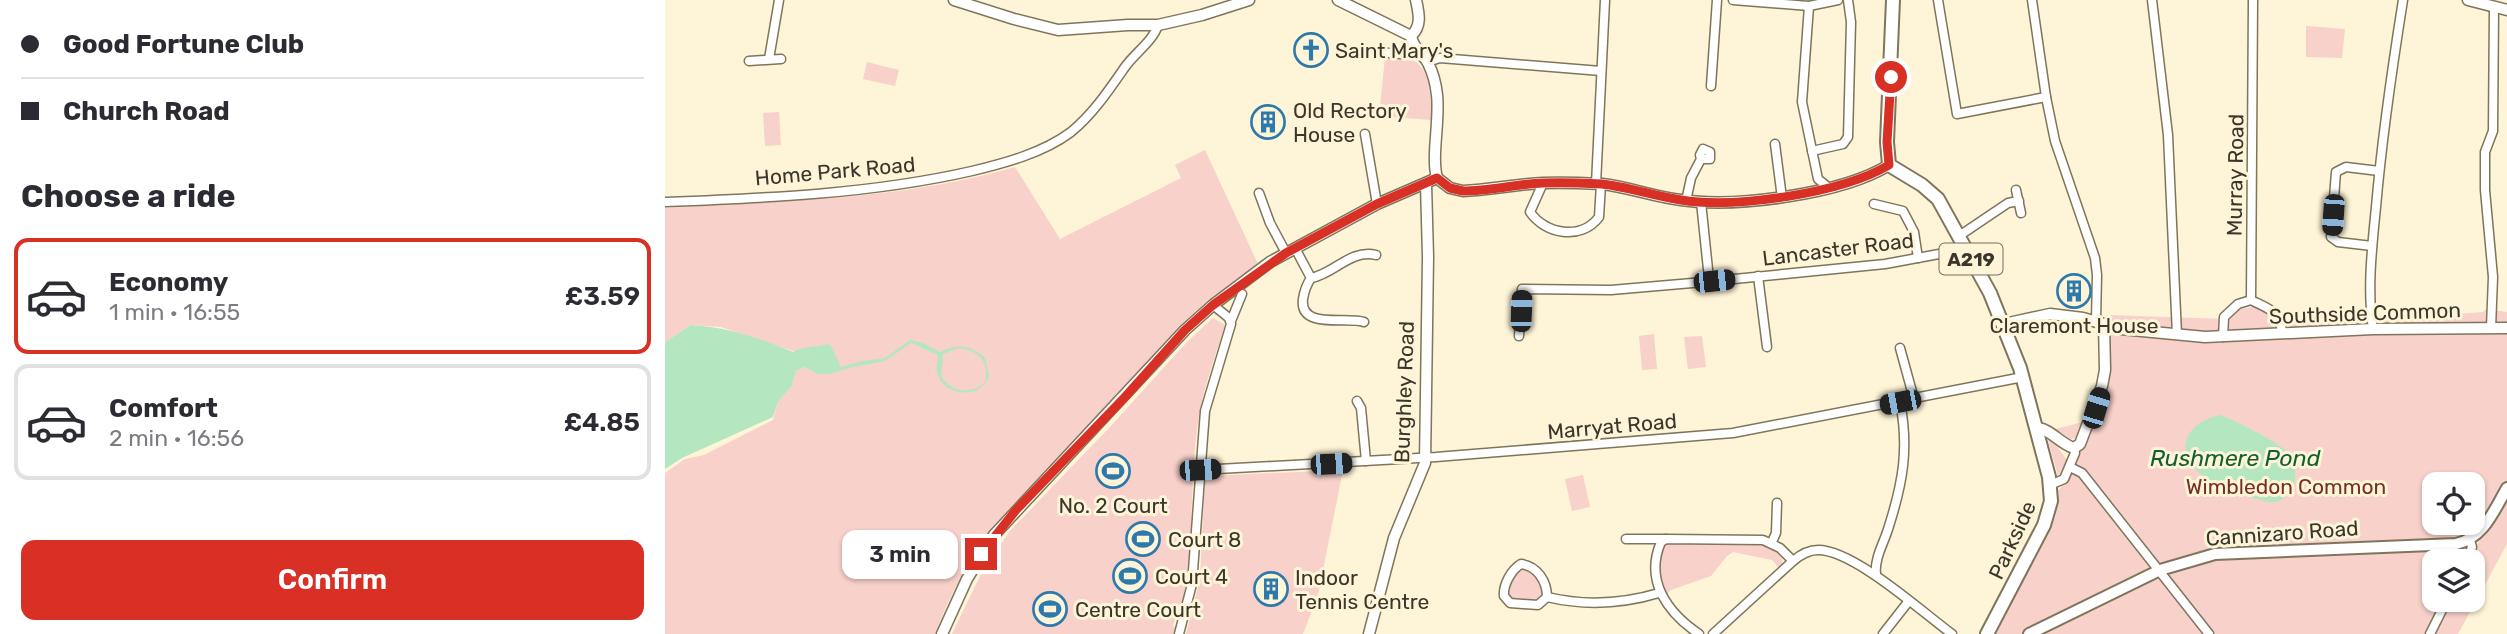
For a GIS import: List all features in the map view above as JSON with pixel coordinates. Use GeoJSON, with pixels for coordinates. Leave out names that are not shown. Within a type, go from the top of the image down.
{"type":"FeatureCollection","features":[{"type":"Feature","properties":{"kind":"main road"},"geometry":{"type":"LineString","coordinates":[[1889,165],[1887,142],[1893,0]]}},
{"type":"Feature","properties":{"kind":"main road","name":"A219"},"geometry":{"type":"LineString","coordinates":[[1889,165],[1933,194],[1990,293],[2023,377]]}},
{"type":"Feature","properties":{"kind":"main road","name":"Parkside"},"geometry":{"type":"LineString","coordinates":[[1987,634],[2044,525],[2051,501],[2038,428],[2023,377]]}},
{"type":"Feature","properties":{"kind":"main road"},"geometry":{"type":"LineString","coordinates":[[2470,540],[2486,524],[2507,488]]}},
{"type":"Feature","properties":{"kind":"main road","name":"Cannizaro Road"},"geometry":{"type":"LineString","coordinates":[[2029,634],[2160,570],[2215,554],[2456,544],[2470,540]]}},
{"type":"Feature","properties":{"kind":"street"},"geometry":{"type":"LineString","coordinates":[[769,59],[779,0]]}},
{"type":"Feature","properties":{"kind":"street"},"geometry":{"type":"LineString","coordinates":[[954,0],[979,4],[1058,30],[1128,24],[1158,25],[1249,0]]}},
{"type":"Feature","properties":{"kind":"street"},"geometry":{"type":"LineString","coordinates":[[1338,0],[1411,36],[1427,62],[1435,83],[1438,105],[1435,169],[1437,178],[1450,188],[1463,191],[1543,183],[1599,184],[1686,201],[1782,198],[1873,174],[1889,165]]}},
{"type":"Feature","properties":{"kind":"street"},"geometry":{"type":"LineString","coordinates":[[1411,36],[1419,21],[1416,0]]}},
{"type":"Feature","properties":{"kind":"street"},"geometry":{"type":"LineString","coordinates":[[1543,183],[1530,212],[1540,225],[1566,232],[1584,230],[1596,222],[1600,215],[1601,71],[1605,0]]}},
{"type":"Feature","properties":{"kind":"street"},"geometry":{"type":"LineString","coordinates":[[1711,86],[1717,0]]}},
{"type":"Feature","properties":{"kind":"street"},"geometry":{"type":"LineString","coordinates":[[1733,0],[1809,6],[1838,0]]}},
{"type":"Feature","properties":{"kind":"street"},"geometry":{"type":"LineString","coordinates":[[1812,151],[1843,144],[1848,137],[1851,23],[1848,0]]}},
{"type":"Feature","properties":{"kind":"street"},"geometry":{"type":"LineString","coordinates":[[1938,0],[1957,114],[2046,97]]}},
{"type":"Feature","properties":{"kind":"street"},"geometry":{"type":"LineString","coordinates":[[2032,0],[2055,141],[2095,258],[2105,370],[2096,408],[2080,444],[2074,448],[2065,446],[2049,431],[2038,428]]}},
{"type":"Feature","properties":{"kind":"street"},"geometry":{"type":"LineString","coordinates":[[2152,0],[2168,135],[2177,335]]}},
{"type":"Feature","properties":{"kind":"street","name":"Murray Road"},"geometry":{"type":"LineString","coordinates":[[2251,300],[2253,0]]}},
{"type":"Feature","properties":{"kind":"street"},"geometry":{"type":"LineString","coordinates":[[2373,329],[2369,283],[2372,246],[2379,171],[2403,0]]}},
{"type":"Feature","properties":{"kind":"street"},"geometry":{"type":"LineString","coordinates":[[2471,0],[2507,10]]}},
{"type":"Feature","properties":{"kind":"street"},"geometry":{"type":"LineString","coordinates":[[1809,6],[1802,102],[1818,179],[1828,187]]}},
{"type":"Feature","properties":{"kind":"street"},"geometry":{"type":"LineString","coordinates":[[2491,328],[2493,277],[2485,190],[2485,152],[2493,131],[2494,7]]}},
{"type":"Feature","properties":{"kind":"street","name":"Home Park Road"},"geometry":{"type":"LineString","coordinates":[[665,202],[885,188],[1012,160],[1054,142],[1082,122],[1139,49],[1153,36],[1158,25]]}},
{"type":"Feature","properties":{"kind":"street"},"geometry":{"type":"LineString","coordinates":[[1378,52],[1401,54],[1416,48]]}},
{"type":"Feature","properties":{"kind":"street"},"geometry":{"type":"LineString","coordinates":[[1427,62],[1440,58],[1601,71]]}},
{"type":"Feature","properties":{"kind":"street"},"geometry":{"type":"LineString","coordinates":[[749,61],[781,59]]}},
{"type":"Feature","properties":{"kind":"street"},"geometry":{"type":"LineString","coordinates":[[1365,134],[1377,204]]}},
{"type":"Feature","properties":{"kind":"street"},"geometry":{"type":"LineString","coordinates":[[1775,144],[1782,198]]}},
{"type":"Feature","properties":{"kind":"street"},"geometry":{"type":"LineString","coordinates":[[1686,201],[1691,178],[1702,159]]}},
{"type":"Feature","properties":{"kind":"street"},"geometry":{"type":"LineString","coordinates":[[2372,246],[2337,242],[2331,237],[2336,172],[2338,165],[2379,171]]}},
{"type":"Feature","properties":{"kind":"street"},"geometry":{"type":"LineString","coordinates":[[942,634],[967,579],[994,535],[1185,330],[1213,305],[1291,250],[1377,204],[1437,178]]}},
{"type":"Feature","properties":{"kind":"street","name":"Burghley Road"},"geometry":{"type":"LineString","coordinates":[[1369,634],[1394,538],[1425,458],[1428,257],[1426,184]]}},
{"type":"Feature","properties":{"kind":"street"},"geometry":{"type":"LineString","coordinates":[[2016,190],[2021,213]]}},
{"type":"Feature","properties":{"kind":"street"},"geometry":{"type":"LineString","coordinates":[[1259,193],[1266,212],[1311,278]]}},
{"type":"Feature","properties":{"kind":"street"},"geometry":{"type":"LineString","coordinates":[[1959,236],[2008,203],[2019,201]]}},
{"type":"Feature","properties":{"kind":"street"},"geometry":{"type":"LineString","coordinates":[[1701,202],[1709,279]]}},
{"type":"Feature","properties":{"kind":"street"},"geometry":{"type":"LineString","coordinates":[[1874,204],[1903,211],[1914,232],[1918,258]]}},
{"type":"Feature","properties":{"kind":"street"},"geometry":{"type":"LineString","coordinates":[[1256,214],[1266,212]]}},
{"type":"Feature","properties":{"kind":"street","name":"Lancaster Road"},"geometry":{"type":"LineString","coordinates":[[1519,336],[1522,286],[1611,290],[1885,264],[1966,248]]}},
{"type":"Feature","properties":{"kind":"street"},"geometry":{"type":"LineString","coordinates":[[1311,278],[1320,276],[1344,261],[1373,251]]}},
{"type":"Feature","properties":{"kind":"street"},"geometry":{"type":"LineString","coordinates":[[1758,276],[1767,347]]}},
{"type":"Feature","properties":{"kind":"street"},"geometry":{"type":"LineString","coordinates":[[1311,278],[1303,300],[1306,312],[1321,320],[1360,318]]}},
{"type":"Feature","properties":{"kind":"street"},"geometry":{"type":"LineString","coordinates":[[1179,634],[1192,584],[1205,411],[1231,321],[1242,294]]}},
{"type":"Feature","properties":{"kind":"street"},"geometry":{"type":"LineString","coordinates":[[2251,300],[2277,315],[2281,321],[2282,334]]}},
{"type":"Feature","properties":{"kind":"street","name":"Southside Common"},"geometry":{"type":"LineString","coordinates":[[2223,337],[2224,317],[2238,304],[2251,300]]}},
{"type":"Feature","properties":{"kind":"street"},"geometry":{"type":"LineString","coordinates":[[1213,305],[1231,321]]}},
{"type":"Feature","properties":{"kind":"street","name":"Southside Common"},"geometry":{"type":"LineString","coordinates":[[2004,324],[2046,314],[2120,329],[2223,337],[2373,329],[2507,328]]}},
{"type":"Feature","properties":{"kind":"street"},"geometry":{"type":"LineString","coordinates":[[1900,348],[1914,399]]}},
{"type":"Feature","properties":{"kind":"street","name":"Marryat Road"},"geometry":{"type":"LineString","coordinates":[[1200,470],[1425,458],[1733,433],[2023,377]]}},
{"type":"Feature","properties":{"kind":"street"},"geometry":{"type":"LineString","coordinates":[[1357,401],[1361,408],[1366,461]]}},
{"type":"Feature","properties":{"kind":"street"},"geometry":{"type":"LineString","coordinates":[[1876,574],[1876,563],[1895,509],[1903,474],[1906,439],[1900,402]]}},
{"type":"Feature","properties":{"kind":"street"},"geometry":{"type":"LineString","coordinates":[[2050,485],[2060,482],[2070,467],[2074,448]]}},
{"type":"Feature","properties":{"kind":"street"},"geometry":{"type":"LineString","coordinates":[[2070,467],[2082,473],[2209,634]]}},
{"type":"Feature","properties":{"kind":"street"},"geometry":{"type":"LineString","coordinates":[[1772,542],[1776,533],[1777,503]]}},
{"type":"Feature","properties":{"kind":"street"},"geometry":{"type":"LineString","coordinates":[[1626,539],[1754,539],[1772,542],[1793,561]]}},
{"type":"Feature","properties":{"kind":"street"},"geometry":{"type":"LineString","coordinates":[[1666,539],[1658,547],[1656,563],[1659,593],[1676,616],[1699,634]]}},
{"type":"Feature","properties":{"kind":"street"},"geometry":{"type":"LineString","coordinates":[[2470,540],[2471,549]]}},
{"type":"Feature","properties":{"kind":"street"},"geometry":{"type":"LineString","coordinates":[[1713,634],[1793,561],[1808,552],[1827,552],[1876,574],[1908,602],[1952,634]]}},
{"type":"Feature","properties":{"kind":"street"},"geometry":{"type":"LineString","coordinates":[[1547,597],[1544,580],[1525,564],[1517,566],[1503,592],[1510,603],[1533,606],[1547,597],[1568,602],[1599,603],[1641,599],[1659,593]]}},
{"type":"Feature","properties":{"kind":"street"},"geometry":{"type":"LineString","coordinates":[[1883,634],[1908,602]]}},
{"type":"Feature","properties":{"kind":"street"},"geometry":{"type":"LineString","coordinates":[[2430,634],[2441,612]]}},
{"type":"Feature","properties":{"kind":"green space"},"geometry":{"type":"Polygon","coordinates":[[[2306,26],[2345,29],[2342,58],[2306,57],[2306,26]]]}},
{"type":"Feature","properties":{"kind":"green space"},"geometry":{"type":"Polygon","coordinates":[[[1385,58],[1407,59],[1420,66],[1429,88],[1431,120],[1379,116],[1385,58]]]}},
{"type":"Feature","properties":{"kind":"green space"},"geometry":{"type":"Polygon","coordinates":[[[867,62],[899,70],[895,86],[863,79],[867,62]]]}},
{"type":"Feature","properties":{"kind":"green space"},"geometry":{"type":"Polygon","coordinates":[[[779,112],[781,145],[765,146],[763,113],[779,112]]]}},
{"type":"Feature","properties":{"kind":"green space"},"geometry":{"type":"Polygon","coordinates":[[[1205,150],[1258,264],[1188,321],[995,526],[960,578],[935,634],[665,634],[665,473],[685,459],[704,455],[773,420],[778,402],[792,386],[796,371],[805,367],[812,369],[796,352],[721,327],[691,325],[665,342],[665,208],[885,193],[972,178],[1015,167],[1060,239],[1181,178],[1175,165],[1205,150]]]}},
{"type":"Feature","properties":{"kind":"green space"},"geometry":{"type":"Polygon","coordinates":[[[2253,304],[2275,318],[2288,320],[2378,317],[2383,320],[2483,312],[2486,309],[2507,312],[2507,325],[2198,333],[2122,326],[2105,317],[2226,319],[2237,310],[2251,307],[2253,304]]]}},
{"type":"Feature","properties":{"kind":"green space"},"geometry":{"type":"Polygon","coordinates":[[[1213,318],[1225,325],[1199,416],[1190,547],[1184,593],[1173,634],[952,634],[980,576],[1009,532],[1187,342],[1213,318]]]}},
{"type":"Feature","properties":{"kind":"green space","name":"Wimbledon Common"},"geometry":{"type":"Polygon","coordinates":[[[2109,331],[2212,343],[2365,332],[2507,331],[2507,483],[2485,521],[2485,472],[2422,472],[2422,535],[2473,535],[2466,542],[2467,549],[2422,549],[2422,612],[2437,612],[2426,634],[1993,634],[2040,544],[2056,510],[2056,494],[2066,480],[2101,407],[2106,384],[2109,331]]]}},
{"type":"Feature","properties":{"kind":"green space"},"geometry":{"type":"Polygon","coordinates":[[[1654,334],[1657,369],[1642,370],[1639,336],[1654,334]]]}},
{"type":"Feature","properties":{"kind":"green space"},"geometry":{"type":"Polygon","coordinates":[[[1702,336],[1706,367],[1688,369],[1684,337],[1702,336]]]}},
{"type":"Feature","properties":{"kind":"green space"},"geometry":{"type":"Polygon","coordinates":[[[2083,422],[2078,434],[2071,440],[2067,440],[2056,429],[2083,422]]]}},
{"type":"Feature","properties":{"kind":"green space"},"geometry":{"type":"Polygon","coordinates":[[[2051,438],[2067,460],[2058,476],[2048,440],[2051,438]]]}},
{"type":"Feature","properties":{"kind":"green space"},"geometry":{"type":"Polygon","coordinates":[[[1343,470],[1318,595],[1303,634],[1186,634],[1200,579],[1205,476],[1343,470]]]}},
{"type":"Feature","properties":{"kind":"green space"},"geometry":{"type":"Polygon","coordinates":[[[1583,475],[1590,507],[1572,511],[1565,479],[1583,475]]]}},
{"type":"Feature","properties":{"kind":"green space"},"geometry":{"type":"Polygon","coordinates":[[[2507,493],[2507,544],[2485,584],[2485,549],[2475,549],[2482,535],[2485,535],[2485,530],[2507,493]]]}},
{"type":"Feature","properties":{"kind":"green space"},"geometry":{"type":"Polygon","coordinates":[[[1667,542],[1754,542],[1778,552],[1783,565],[1779,568],[1772,560],[1733,552],[1711,576],[1671,590],[1667,594],[1667,600],[1659,563],[1667,542]]]}},
{"type":"Feature","properties":{"kind":"green space"},"geometry":{"type":"Polygon","coordinates":[[[1523,568],[1541,581],[1544,591],[1540,599],[1533,604],[1511,601],[1506,591],[1515,574],[1523,568]]]}},
{"type":"Feature","properties":{"kind":"green space"},"geometry":{"type":"Polygon","coordinates":[[[2445,612],[2470,612],[2458,634],[2434,634],[2445,612]]]}},
{"type":"Feature","properties":{"kind":"water"},"geometry":{"type":"Polygon","coordinates":[[[691,325],[705,326],[743,334],[793,352],[830,344],[841,367],[885,358],[910,340],[940,352],[952,347],[974,350],[985,358],[989,376],[985,384],[979,389],[971,392],[954,391],[940,380],[937,370],[938,355],[911,343],[885,361],[829,374],[818,374],[805,367],[796,371],[792,386],[778,402],[773,417],[682,458],[665,469],[665,342],[691,325]],[[958,348],[943,354],[941,376],[956,389],[973,389],[985,382],[986,368],[977,354],[958,348]]]}},
{"type":"Feature","properties":{"kind":"water","name":"Rushmere Pond"},"geometry":{"type":"Polygon","coordinates":[[[2220,415],[2255,431],[2286,451],[2294,465],[2295,481],[2292,489],[2281,500],[2265,501],[2221,486],[2208,479],[2189,462],[2186,451],[2189,434],[2200,423],[2220,415]]]}},
{"type":"Feature","properties":{"kind":"place","name":"Saint Mary's"},"geometry":{"type":"Point","coordinates":[1311,50]}},
{"type":"Feature","properties":{"kind":"place","name":"Old Rectory House"},"geometry":{"type":"Point","coordinates":[1268,122]}},
{"type":"Feature","properties":{"kind":"place","name":"Claremont House"},"geometry":{"type":"Point","coordinates":[2074,291]}},
{"type":"Feature","properties":{"kind":"place","name":"No. 2 Court"},"geometry":{"type":"Point","coordinates":[1113,471]}},
{"type":"Feature","properties":{"kind":"place","name":"Court 8"},"geometry":{"type":"Point","coordinates":[1143,539]}},
{"type":"Feature","properties":{"kind":"place","name":"Court 4"},"geometry":{"type":"Point","coordinates":[1130,576]}},
{"type":"Feature","properties":{"kind":"place","name":"Indoor Tennis Centre"},"geometry":{"type":"Point","coordinates":[1271,589]}},
{"type":"Feature","properties":{"kind":"place","name":"Centre Court"},"geometry":{"type":"Point","coordinates":[1050,609]}},
{"type":"Feature","properties":{"kind":"route"},"geometry":{"type":"LineString","coordinates":[[981,554],[1016,510],[1199,317],[1270,262],[1371,207],[1437,178],[1450,188],[1463,191],[1543,183],[1601,184],[1701,202],[1782,198],[1812,192],[1862,178],[1889,165],[1887,142],[1891,77]]}}]}
